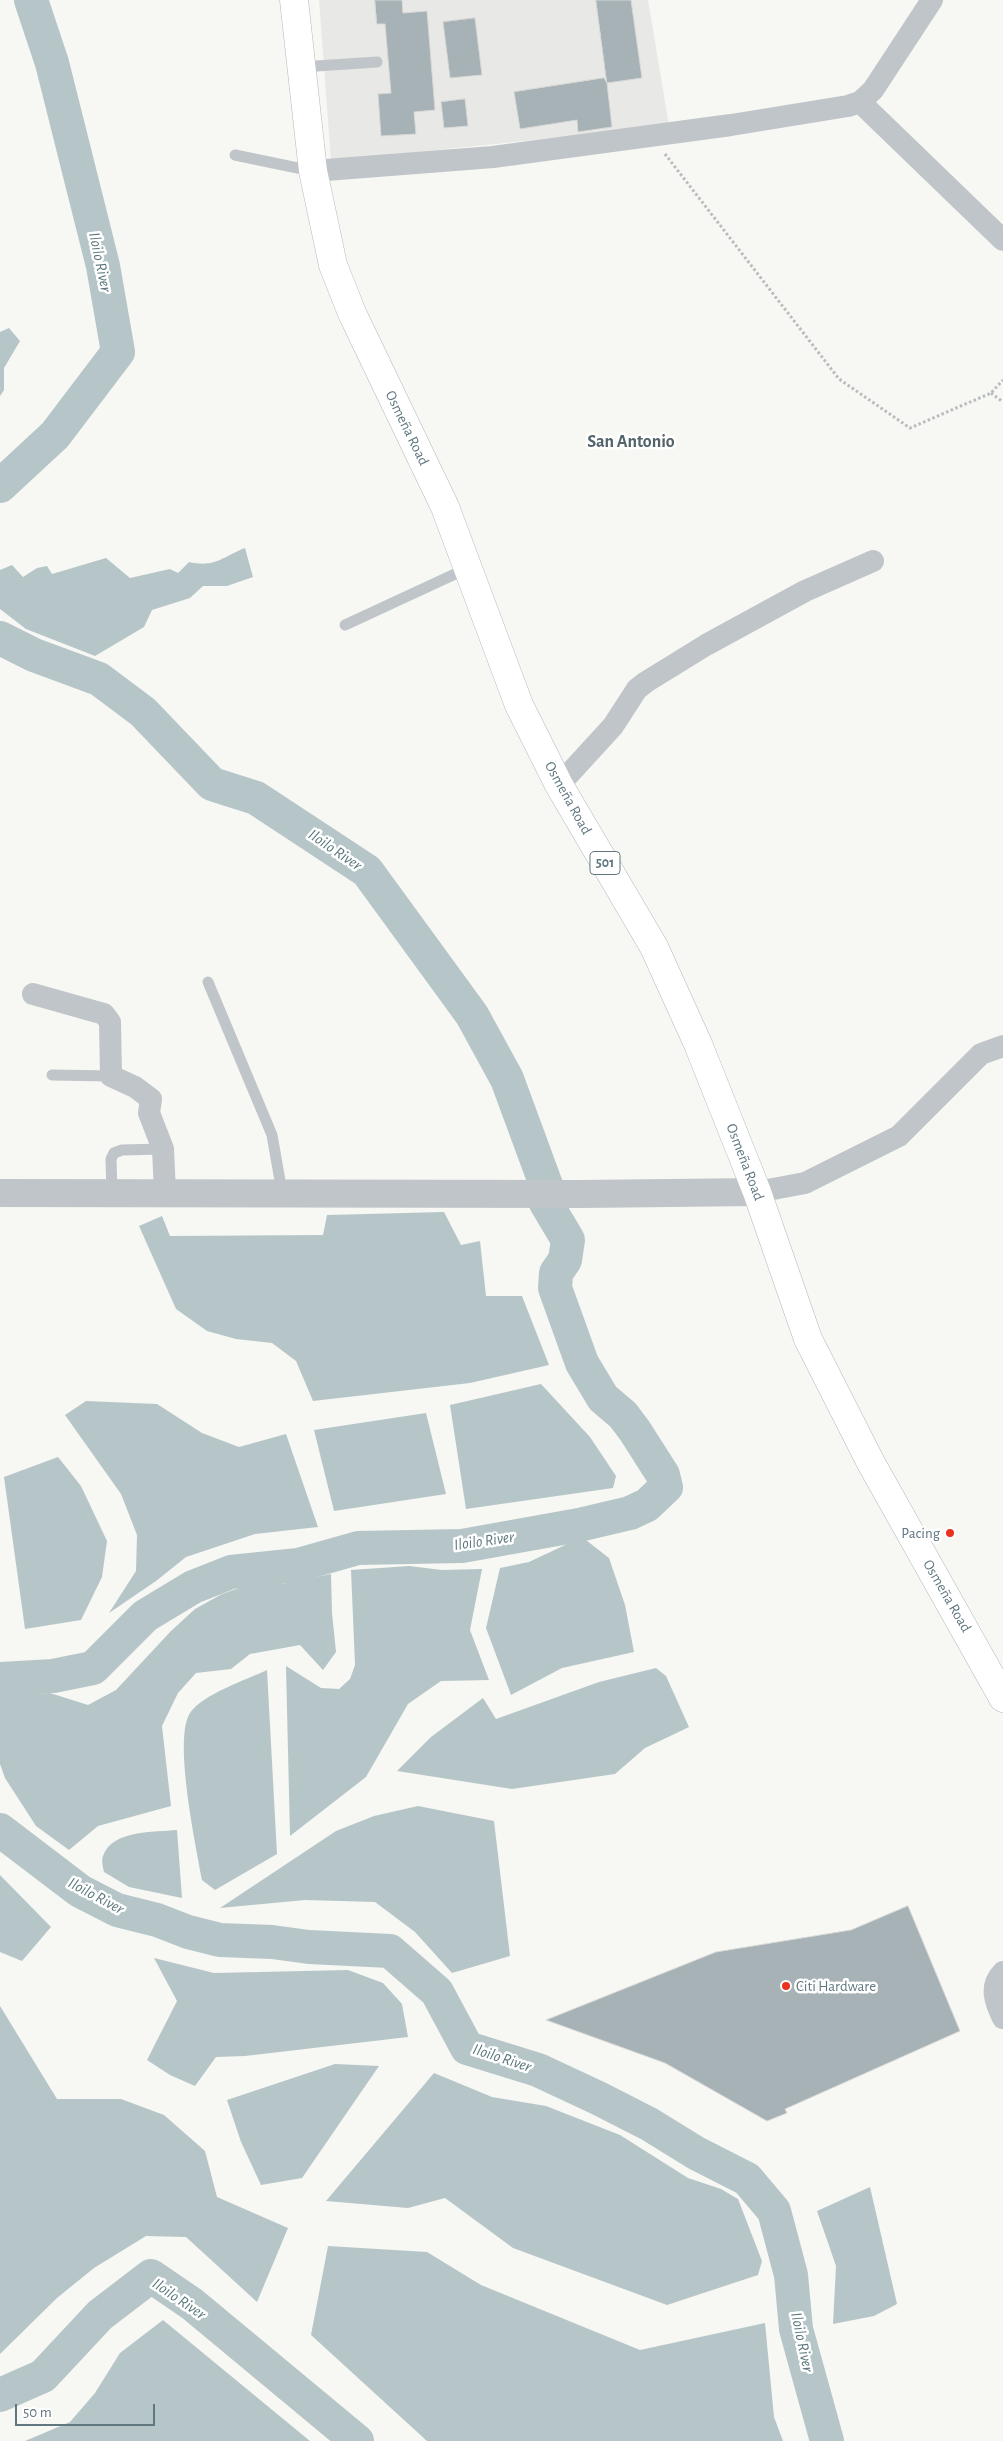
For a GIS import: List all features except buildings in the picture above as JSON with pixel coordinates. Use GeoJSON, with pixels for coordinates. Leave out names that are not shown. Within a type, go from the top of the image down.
{"type":"FeatureCollection","features":[{"type":"Feature","properties":{"kind":"main road","name":"Osmeña Road"},"geometry":{"type":"LineString","coordinates":[[294,0],[313,171],[333,265],[352,313],[445,507],[498,656],[518,705],[559,785],[654,947],[698,1044],[757,1192],[808,1338],[871,1463],[1003,1698]]}},
{"type":"Feature","properties":{"kind":"street"},"geometry":{"type":"LineString","coordinates":[[313,171],[493,157],[650,136],[848,106],[860,102],[873,90],[932,0]]}},
{"type":"Feature","properties":{"kind":"street"},"geometry":{"type":"LineString","coordinates":[[860,102],[1003,240]]}},
{"type":"Feature","properties":{"kind":"street"},"geometry":{"type":"LineString","coordinates":[[559,785],[613,726],[638,689],[646,682],[706,645],[805,591],[873,561]]}},
{"type":"Feature","properties":{"kind":"street"},"geometry":{"type":"LineString","coordinates":[[33,994],[104,1014],[110,1022],[110,1076],[134,1087],[151,1099],[149,1113],[163,1150],[165,1193]]}},
{"type":"Feature","properties":{"kind":"street"},"geometry":{"type":"LineString","coordinates":[[0,1193],[581,1194],[757,1192],[805,1183],[899,1136],[982,1054],[1003,1046]]}},
{"type":"Feature","properties":{"kind":"street"},"geometry":{"type":"LineString","coordinates":[[1003,1972],[995,1983],[993,1992],[1003,2018]]}},
{"type":"Feature","properties":{"kind":"lane"},"geometry":{"type":"LineString","coordinates":[[301,68],[377,62]]}},
{"type":"Feature","properties":{"kind":"lane"},"geometry":{"type":"LineString","coordinates":[[235,155],[313,171]]}},
{"type":"Feature","properties":{"kind":"lane"},"geometry":{"type":"LineString","coordinates":[[345,625],[468,568]]}},
{"type":"Feature","properties":{"kind":"lane"},"geometry":{"type":"LineString","coordinates":[[208,982],[272,1135],[282,1192]]}},
{"type":"Feature","properties":{"kind":"lane"},"geometry":{"type":"LineString","coordinates":[[52,1075],[110,1076]]}},
{"type":"Feature","properties":{"kind":"lane"},"geometry":{"type":"LineString","coordinates":[[112,1193],[111,1159],[114,1153],[122,1150],[163,1150]]}},
{"type":"Feature","properties":{"kind":"path"},"geometry":{"type":"LineString","coordinates":[[650,136],[839,379],[910,428],[992,393],[1003,380]]}},
{"type":"Feature","properties":{"kind":"path"},"geometry":{"type":"LineString","coordinates":[[992,393],[1003,402]]}},
{"type":"Feature","properties":{"kind":"shaded area"},"geometry":{"type":"Polygon","coordinates":[[[319,0],[648,0],[669,126],[331,161],[319,0]]]}},
{"type":"Feature","properties":{"kind":"shaded area"},"geometry":{"type":"Polygon","coordinates":[[[9,328],[20,341],[4,368],[4,390],[0,396],[0,332],[9,328]]]}},
{"type":"Feature","properties":{"kind":"shaded area"},"geometry":{"type":"Polygon","coordinates":[[[245,548],[253,577],[227,586],[203,586],[190,598],[152,610],[144,627],[95,656],[26,629],[0,609],[0,570],[12,565],[23,577],[37,568],[47,566],[52,574],[106,558],[130,578],[170,569],[178,573],[189,562],[212,563],[245,548]]]}},
{"type":"Feature","properties":{"kind":"shaded area"},"geometry":{"type":"Polygon","coordinates":[[[444,1212],[461,1245],[480,1241],[486,1296],[522,1296],[549,1365],[470,1383],[313,1401],[296,1361],[272,1343],[236,1339],[207,1331],[176,1309],[139,1226],[162,1216],[170,1236],[323,1235],[327,1215],[444,1212]]]}},
{"type":"Feature","properties":{"kind":"shaded area"},"geometry":{"type":"Polygon","coordinates":[[[541,1384],[590,1437],[616,1476],[613,1488],[466,1509],[450,1405],[541,1384]]]}},
{"type":"Feature","properties":{"kind":"shaded area"},"geometry":{"type":"Polygon","coordinates":[[[86,1401],[157,1404],[202,1433],[239,1447],[286,1434],[318,1527],[255,1534],[186,1557],[156,1581],[109,1613],[136,1571],[137,1535],[121,1494],[65,1415],[86,1401]]]}},
{"type":"Feature","properties":{"kind":"shaded area"},"geometry":{"type":"Polygon","coordinates":[[[426,1413],[446,1494],[334,1511],[314,1430],[426,1413]]]}},
{"type":"Feature","properties":{"kind":"shaded area"},"geometry":{"type":"Polygon","coordinates":[[[58,1457],[81,1486],[107,1541],[102,1577],[81,1620],[25,1629],[4,1477],[58,1457]]]}},
{"type":"Feature","properties":{"kind":"shaded area"},"geometry":{"type":"Polygon","coordinates":[[[582,1537],[609,1558],[625,1605],[634,1652],[562,1668],[511,1695],[486,1628],[500,1568],[529,1562],[582,1537]]]}},
{"type":"Feature","properties":{"kind":"shaded area"},"geometry":{"type":"Polygon","coordinates":[[[409,1566],[442,1570],[482,1569],[470,1630],[489,1680],[441,1681],[408,1704],[366,1777],[290,1836],[286,1666],[321,1688],[339,1689],[350,1679],[355,1665],[351,1570],[409,1566]]]}},
{"type":"Feature","properties":{"kind":"shaded area"},"geometry":{"type":"Polygon","coordinates":[[[331,1574],[336,1652],[323,1670],[300,1645],[250,1654],[231,1669],[196,1673],[178,1693],[162,1726],[171,1806],[98,1826],[69,1850],[36,1826],[5,1778],[0,1764],[0,1695],[50,1693],[88,1705],[116,1690],[171,1631],[195,1609],[222,1594],[256,1582],[282,1584],[331,1574]]]}},
{"type":"Feature","properties":{"kind":"shaded area"},"geometry":{"type":"Polygon","coordinates":[[[656,1668],[666,1676],[689,1727],[645,1748],[615,1774],[512,1789],[397,1771],[431,1737],[483,1698],[496,1719],[599,1682],[656,1668]]]}},
{"type":"Feature","properties":{"kind":"shaded area"},"geometry":{"type":"Polygon","coordinates":[[[267,1670],[277,1854],[215,1890],[202,1880],[195,1843],[187,1794],[184,1745],[185,1726],[190,1713],[196,1706],[226,1688],[267,1670]]]}},
{"type":"Feature","properties":{"kind":"shaded area"},"geometry":{"type":"Polygon","coordinates":[[[418,1806],[494,1821],[510,1956],[452,1973],[415,1932],[375,1902],[305,1900],[220,1908],[336,1831],[374,1816],[418,1806]]]}},
{"type":"Feature","properties":{"kind":"shaded area"},"geometry":{"type":"Polygon","coordinates":[[[177,1830],[182,1898],[129,1887],[104,1872],[103,1856],[108,1847],[115,1841],[146,1832],[177,1830]]]}},
{"type":"Feature","properties":{"kind":"shaded area"},"geometry":{"type":"Polygon","coordinates":[[[0,1875],[51,1927],[22,1961],[0,1952],[0,1875]]]}},
{"type":"Feature","properties":{"kind":"shaded area"},"geometry":{"type":"Polygon","coordinates":[[[154,1958],[214,1973],[348,1970],[383,1983],[402,2004],[408,2037],[245,2056],[216,2057],[195,2086],[170,2075],[147,2060],[177,2001],[154,1958]]]}},
{"type":"Feature","properties":{"kind":"shaded area"},"geometry":{"type":"Polygon","coordinates":[[[0,2006],[57,2099],[121,2099],[164,2115],[205,2151],[217,2197],[288,2228],[257,2302],[186,2237],[146,2236],[94,2268],[57,2298],[0,2354],[0,2006]]]}},
{"type":"Feature","properties":{"kind":"shaded area"},"geometry":{"type":"Polygon","coordinates":[[[335,2064],[379,2066],[302,2178],[261,2185],[241,2142],[227,2100],[335,2064]]]}},
{"type":"Feature","properties":{"kind":"shaded area"},"geometry":{"type":"Polygon","coordinates":[[[434,2073],[492,2097],[546,2106],[620,2135],[688,2178],[721,2189],[738,2199],[762,2261],[758,2275],[667,2305],[513,2248],[445,2198],[408,2208],[326,2201],[434,2073]]]}},
{"type":"Feature","properties":{"kind":"shaded area"},"geometry":{"type":"Polygon","coordinates":[[[870,2187],[897,2304],[874,2316],[833,2324],[836,2266],[817,2211],[870,2187]]]}},
{"type":"Feature","properties":{"kind":"shaded area"},"geometry":{"type":"Polygon","coordinates":[[[328,2246],[427,2252],[481,2285],[640,2350],[765,2323],[774,2417],[783,2441],[427,2441],[311,2335],[328,2246]]]}},
{"type":"Feature","properties":{"kind":"shaded area"},"geometry":{"type":"Polygon","coordinates":[[[163,2320],[310,2441],[25,2441],[70,2422],[95,2393],[120,2353],[163,2320]]]}},
{"type":"Feature","properties":{"kind":"waterway","name":"Iloilo River"},"geometry":{"type":"LineString","coordinates":[[0,486],[55,435],[118,352],[103,266],[52,63],[31,0]]}},
{"type":"Feature","properties":{"kind":"waterway","name":"Iloilo River"},"geometry":{"type":"LineString","coordinates":[[0,638],[34,655],[99,679],[143,712],[212,784],[256,798],[367,871],[472,1015],[507,1079],[546,1185]]}},
{"type":"Feature","properties":{"kind":"waterway","name":"Iloilo River"},"geometry":{"type":"LineString","coordinates":[[0,1679],[53,1676],[93,1668],[145,1616],[193,1587],[231,1572],[298,1565],[358,1548],[462,1546],[579,1525],[630,1513],[647,1505],[666,1487],[663,1475],[623,1415],[603,1398],[582,1363],[555,1288],[556,1273],[565,1260],[568,1240],[546,1203]]}},
{"type":"Feature","properties":{"kind":"waterway","name":"Iloilo River"},"geometry":{"type":"LineString","coordinates":[[0,1830],[80,1891],[117,1910],[157,1920],[188,1932],[220,1940],[390,1951],[437,1992],[467,2048],[538,2070],[598,2098],[649,2124],[696,2153],[747,2179],[774,2211],[791,2275],[796,2329],[827,2441]]}},
{"type":"Feature","properties":{"kind":"waterway","name":"Iloilo River"},"geometry":{"type":"LineString","coordinates":[[0,2395],[43,2376],[100,2315],[151,2276],[192,2304],[357,2441]]}},
{"type":"Feature","properties":{"kind":"place","name":"Pacing"},"geometry":{"type":"Point","coordinates":[950,1533]}},
{"type":"Feature","properties":{"kind":"place","name":"Citi Hardware"},"geometry":{"type":"Point","coordinates":[786,1986]}},
{"type":"Feature","properties":{"kind":"district","name":"San Antonio"},"geometry":{"type":"Point","coordinates":[631,442]}}]}
